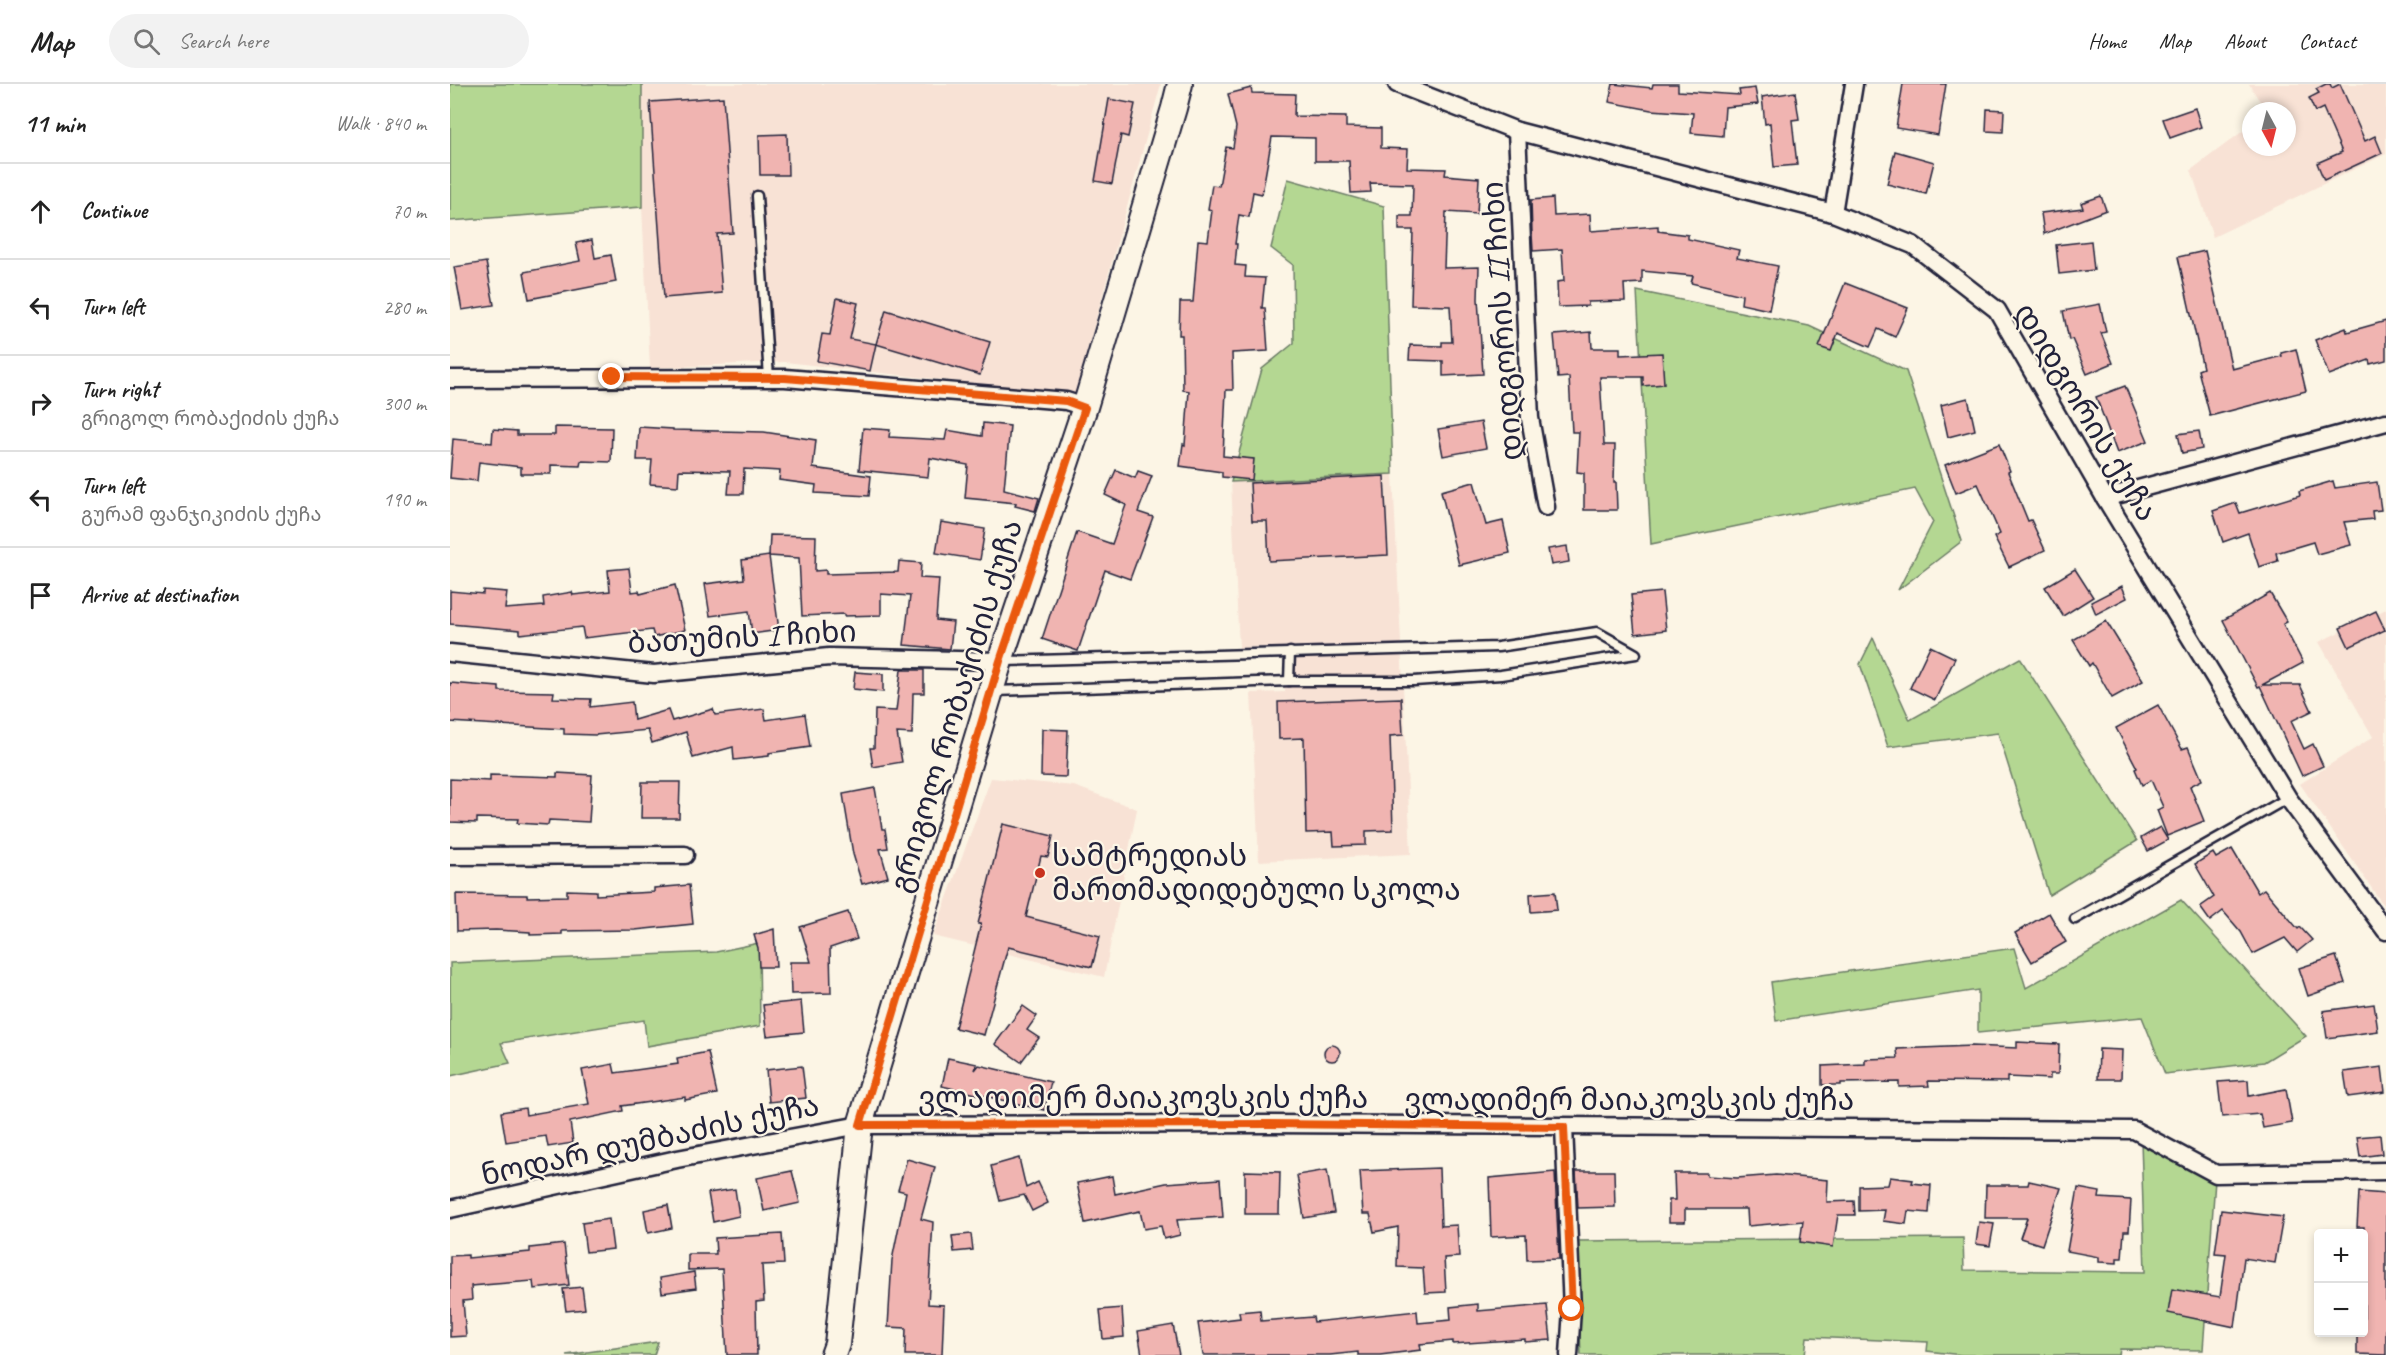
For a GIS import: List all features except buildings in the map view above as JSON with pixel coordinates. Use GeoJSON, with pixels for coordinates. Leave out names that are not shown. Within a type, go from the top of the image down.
{"type":"FeatureCollection","features":[{"type":"Feature","properties":{"kind":"street","name":"გრიგოლ რობაქიძის ქუჩა"},"geometry":{"type":"LineString","coordinates":[[833,1355],[837,1344],[860,1125],[1000,661],[1085,408],[1180,84]]}},
{"type":"Feature","properties":{"kind":"street","name":"დიდგორის ქუჩა"},"geometry":{"type":"LineString","coordinates":[[1397,84],[1517,131],[1833,213],[1913,245],[1998,310],[2105,498],[2288,798],[2386,931]]}},
{"type":"Feature","properties":{"kind":"street"},"geometry":{"type":"LineString","coordinates":[[1833,213],[1854,84]]}},
{"type":"Feature","properties":{"kind":"street","name":"დიდგორის II ჩიხი"},"geometry":{"type":"LineString","coordinates":[[1517,131],[1530,418],[1546,507]]}},
{"type":"Feature","properties":{"kind":"street"},"geometry":{"type":"LineString","coordinates":[[450,379],[770,378],[1066,401],[1085,408]]}},
{"type":"Feature","properties":{"kind":"street"},"geometry":{"type":"LineString","coordinates":[[2105,498],[2386,422]]}},
{"type":"Feature","properties":{"kind":"street","name":"ბათუმის I ჩიხი"},"geometry":{"type":"LineString","coordinates":[[450,653],[654,674],[829,657],[1000,661]]}},
{"type":"Feature","properties":{"kind":"street"},"geometry":{"type":"LineString","coordinates":[[450,856],[685,855]]}},
{"type":"Feature","properties":{"kind":"street","name":"ვლადიმერ მაიაკოვსკის ქუჩა"},"geometry":{"type":"LineString","coordinates":[[860,1125],[1270,1124],[2134,1130],[2216,1174],[2386,1171]]}},
{"type":"Feature","properties":{"kind":"street","name":"ნოდარ დუმბაძის ქუჩა"},"geometry":{"type":"LineString","coordinates":[[450,1209],[677,1159],[860,1125]]}},
{"type":"Feature","properties":{"kind":"street"},"geometry":{"type":"LineString","coordinates":[[1564,1127],[1572,1309],[1569,1355]]}},
{"type":"Feature","properties":{"kind":"lane"},"geometry":{"type":"LineString","coordinates":[[757,196],[770,378]]}},
{"type":"Feature","properties":{"kind":"lane"},"geometry":{"type":"LineString","coordinates":[[992,691],[1289,681],[1414,681],[1501,675],[1636,654],[1597,632],[1498,646],[1000,661]]}},
{"type":"Feature","properties":{"kind":"lane"},"geometry":{"type":"LineString","coordinates":[[1289,681],[1290,652]]}},
{"type":"Feature","properties":{"kind":"lane"},"geometry":{"type":"LineString","coordinates":[[2075,919],[2288,798]]}},
{"type":"Feature","properties":{"kind":"shaded area"},"geometry":{"type":"Polygon","coordinates":[[[642,84],[1161,84],[1075,395],[785,362],[650,368],[642,207],[642,84]]]}},
{"type":"Feature","properties":{"kind":"shaded area"},"geometry":{"type":"Polygon","coordinates":[[[2249,84],[2386,84],[2386,154],[2213,237],[2191,170],[2242,132],[2242,156],[2296,156],[2296,102],[2260,102],[2249,84]]]}},
{"type":"Feature","properties":{"kind":"shaded area"},"geometry":{"type":"Polygon","coordinates":[[[1393,474],[1411,854],[1259,861],[1251,693],[1285,692],[1283,647],[1239,648],[1231,482],[1393,474]]]}},
{"type":"Feature","properties":{"kind":"shaded area"},"geometry":{"type":"Polygon","coordinates":[[[2386,609],[2386,909],[2300,784],[2373,737],[2319,642],[2386,609]]]}},
{"type":"Feature","properties":{"kind":"shaded area","name":"სამტრედიას მართმადიდებული სკოლა"},"geometry":{"type":"Polygon","coordinates":[[[991,778],[1074,786],[1137,809],[1104,977],[933,936],[991,778]]]}},
{"type":"Feature","properties":{"kind":"green space"},"geometry":{"type":"Polygon","coordinates":[[[450,84],[642,84],[642,207],[450,221],[450,84]]]}},
{"type":"Feature","properties":{"kind":"green space"},"geometry":{"type":"Polygon","coordinates":[[[1288,179],[1384,206],[1393,474],[1231,482],[1262,369],[1294,343],[1293,265],[1271,248],[1288,179]]]}},
{"type":"Feature","properties":{"kind":"green space"},"geometry":{"type":"Polygon","coordinates":[[[1637,291],[1809,326],[1906,371],[1962,541],[1898,590],[1933,522],[1915,489],[1651,544],[1637,291]]]}},
{"type":"Feature","properties":{"kind":"green space"},"geometry":{"type":"Polygon","coordinates":[[[1873,638],[1910,720],[2020,658],[2137,841],[2049,895],[1998,733],[1888,747],[1860,664],[1873,638]]]}},
{"type":"Feature","properties":{"kind":"green space"},"geometry":{"type":"Polygon","coordinates":[[[2181,900],[2306,1036],[2264,1062],[2165,1074],[2142,1017],[1978,1033],[1978,990],[1776,1021],[1771,982],[2014,948],[2026,988],[2181,900]]]}},
{"type":"Feature","properties":{"kind":"green space"},"geometry":{"type":"Polygon","coordinates":[[[759,943],[760,1026],[647,1046],[644,1020],[501,1043],[510,1063],[450,1076],[450,963],[716,952],[759,943]]]}},
{"type":"Feature","properties":{"kind":"green space"},"geometry":{"type":"Polygon","coordinates":[[[2141,1140],[2215,1180],[2203,1350],[2120,1349],[2119,1355],[1962,1355],[1927,1351],[1928,1342],[1807,1337],[1805,1355],[1581,1355],[1576,1241],[1963,1238],[1964,1270],[2145,1272],[2141,1140]]]}},
{"type":"Feature","properties":{"kind":"green space"},"geometry":{"type":"Polygon","coordinates":[[[658,1342],[654,1355],[566,1355],[658,1342]]]}},
{"type":"Feature","properties":{"kind":"place","name":"სამტრედიას მართმადიდებული სკოლა"},"geometry":{"type":"Point","coordinates":[1040,873]}},
{"type":"Feature","properties":{"kind":"route"},"geometry":{"type":"LineString","coordinates":[[612,377],[785,378],[1066,401],[1085,408],[1000,661],[860,1125],[1270,1124],[1564,1127],[1572,1309]]}}]}
